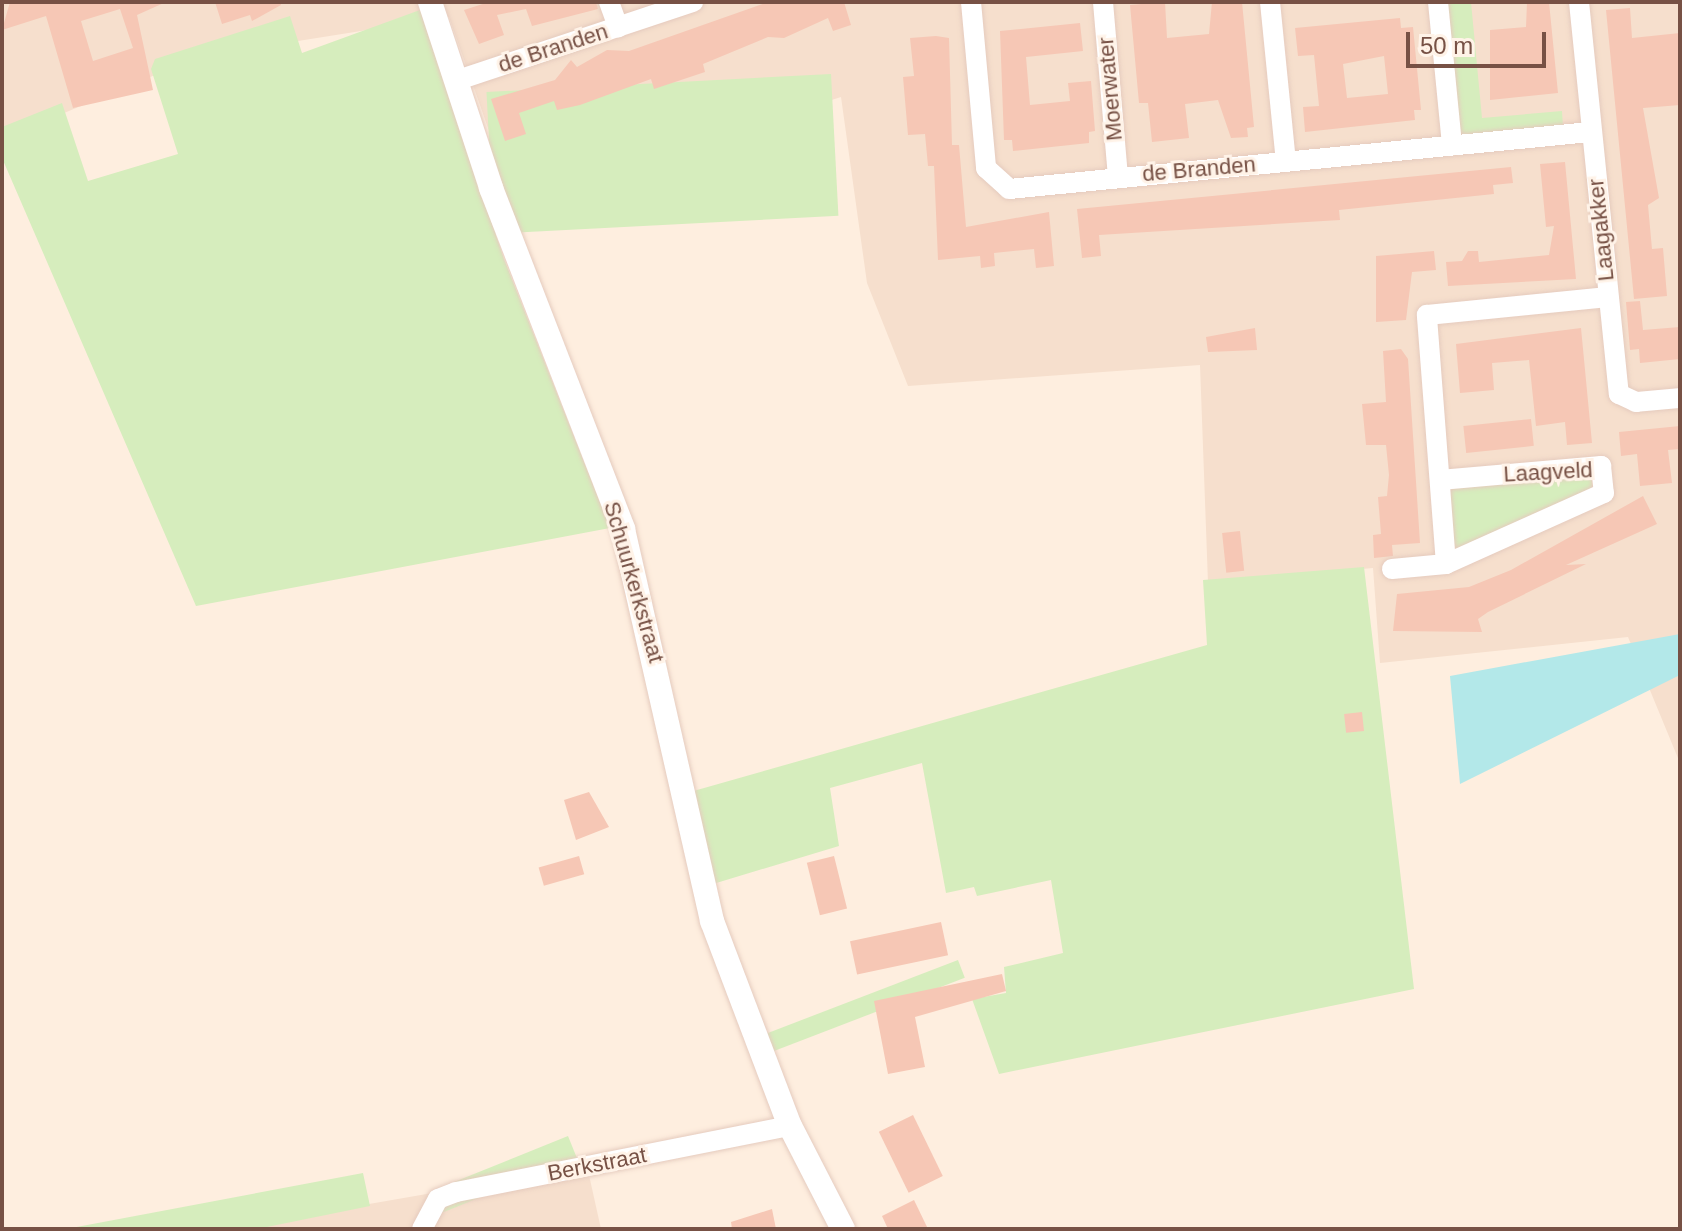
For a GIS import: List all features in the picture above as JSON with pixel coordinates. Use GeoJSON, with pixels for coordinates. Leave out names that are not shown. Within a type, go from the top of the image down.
{"type":"FeatureCollection","features":[{"type":"Feature","properties":{"kind":"street","name":"Schuurkerkstraat"},"geometry":{"type":"LineString","coordinates":[[430,2],[496,202],[623,529],[658,660],[696,871],[790,1126],[843,1229]]}},
{"type":"Feature","properties":{"kind":"street"},"geometry":{"type":"LineString","coordinates":[[609,2],[618,27]]}},
{"type":"Feature","properties":{"kind":"street","name":"de Branden"},"geometry":{"type":"LineString","coordinates":[[458,80],[693,2]]}},
{"type":"Feature","properties":{"kind":"street","name":"de Branden"},"geometry":{"type":"LineString","coordinates":[[971,2],[990,179],[1009,189],[1590,132]]}},
{"type":"Feature","properties":{"kind":"street","name":"Moerwater"},"geometry":{"type":"LineString","coordinates":[[1103,2],[1118,177]]}},
{"type":"Feature","properties":{"kind":"street"},"geometry":{"type":"LineString","coordinates":[[1275,2],[1286,161]]}},
{"type":"Feature","properties":{"kind":"street"},"geometry":{"type":"LineString","coordinates":[[1438,2],[1452,145]]}},
{"type":"Feature","properties":{"kind":"street","name":"Laagakker"},"geometry":{"type":"LineString","coordinates":[[1579,2],[1619,394],[1636,402],[1680,398]]}},
{"type":"Feature","properties":{"kind":"street"},"geometry":{"type":"LineString","coordinates":[[1446,564],[1427,315],[1608,297]]}},
{"type":"Feature","properties":{"kind":"street","name":"Laagveld"},"geometry":{"type":"LineString","coordinates":[[1392,569],[1446,564],[1604,493],[1601,466],[1440,480]]}},
{"type":"Feature","properties":{"kind":"street","name":"Berkstraat"},"geometry":{"type":"LineString","coordinates":[[422,1229],[438,1199],[456,1192],[790,1126]]}},
{"type":"Feature","properties":{"kind":"shaded area"},"geometry":{"type":"Polygon","coordinates":[[[2,2],[1680,2],[1680,763],[1628,637],[1380,663],[1373,568],[1208,583],[1200,365],[908,386],[867,283],[841,97],[514,202],[449,17],[198,57],[2,139],[2,2]]]}},
{"type":"Feature","properties":{"kind":"shaded area"},"geometry":{"type":"Polygon","coordinates":[[[587,1166],[601,1229],[225,1229],[587,1166]]]}},
{"type":"Feature","properties":{"kind":"green space"},"geometry":{"type":"Polygon","coordinates":[[[1447,2],[1471,2],[1482,118],[1562,111],[1563,127],[1459,137],[1447,2]]]}},
{"type":"Feature","properties":{"kind":"green space"},"geometry":{"type":"Polygon","coordinates":[[[420,10],[504,259],[610,528],[196,606],[2,158],[2,127],[62,103],[88,181],[178,154],[151,69],[155,59],[290,16],[302,53],[420,10]]]}},
{"type":"Feature","properties":{"kind":"green space"},"geometry":{"type":"Polygon","coordinates":[[[831,74],[838,216],[494,234],[486,92],[831,74]]]}},
{"type":"Feature","properties":{"kind":"green space"},"geometry":{"type":"Polygon","coordinates":[[[1590,472],[1593,487],[1453,554],[1449,487],[1590,472]]]}},
{"type":"Feature","properties":{"kind":"green space"},"geometry":{"type":"Polygon","coordinates":[[[1364,567],[1414,989],[999,1074],[972,999],[1006,993],[1004,967],[1063,953],[1051,880],[977,896],[974,887],[946,893],[922,763],[830,788],[839,846],[713,884],[690,792],[1207,645],[1203,580],[1364,567]]]}},
{"type":"Feature","properties":{"kind":"green space"},"geometry":{"type":"Polygon","coordinates":[[[958,960],[965,978],[773,1051],[767,1033],[958,960]]]}},
{"type":"Feature","properties":{"kind":"green space"},"geometry":{"type":"Polygon","coordinates":[[[568,1136],[577,1158],[443,1213],[434,1190],[568,1136]]]}},
{"type":"Feature","properties":{"kind":"green space"},"geometry":{"type":"Polygon","coordinates":[[[363,1173],[370,1206],[257,1229],[66,1229],[363,1173]]]}},
{"type":"Feature","properties":{"kind":"water"},"geometry":{"type":"Polygon","coordinates":[[[1680,634],[1680,675],[1460,784],[1450,676],[1680,634]]]}},
{"type":"Feature","properties":{"kind":"building"},"geometry":{"type":"Polygon","coordinates":[[[10,2],[166,2],[137,15],[153,90],[73,108],[46,16],[2,30],[10,2]],[[120,9],[81,21],[93,61],[133,48],[120,9]]]}},
{"type":"Feature","properties":{"kind":"building"},"geometry":{"type":"Polygon","coordinates":[[[215,2],[280,2],[281,5],[252,21],[250,15],[222,24],[215,2]]]}},
{"type":"Feature","properties":{"kind":"building"},"geometry":{"type":"Polygon","coordinates":[[[489,2],[596,2],[598,9],[532,26],[526,9],[497,15],[504,35],[479,44],[464,10],[489,2]]]}},
{"type":"Feature","properties":{"kind":"building"},"geometry":{"type":"Polygon","coordinates":[[[768,2],[844,2],[851,25],[833,31],[828,18],[784,38],[768,37],[703,64],[705,72],[654,89],[651,79],[580,105],[557,110],[554,101],[519,113],[526,134],[505,141],[491,99],[555,80],[571,60],[577,67],[607,50],[629,51],[768,2]]]}},
{"type":"Feature","properties":{"kind":"building"},"geometry":{"type":"Polygon","coordinates":[[[1165,2],[1167,38],[1209,34],[1212,2],[1242,2],[1254,127],[1247,128],[1248,137],[1231,138],[1218,100],[1185,104],[1189,138],[1152,142],[1148,103],[1139,103],[1130,5],[1165,2]]]}},
{"type":"Feature","properties":{"kind":"building"},"geometry":{"type":"Polygon","coordinates":[[[1527,2],[1549,2],[1558,93],[1490,100],[1490,30],[1526,27],[1527,2]]]}},
{"type":"Feature","properties":{"kind":"building"},"geometry":{"type":"Polygon","coordinates":[[[1630,8],[1632,38],[1680,33],[1680,105],[1643,108],[1659,198],[1648,205],[1652,249],[1663,248],[1667,296],[1634,299],[1606,10],[1630,8]]]}},
{"type":"Feature","properties":{"kind":"building"},"geometry":{"type":"Polygon","coordinates":[[[1400,18],[1401,28],[1413,27],[1421,110],[1414,110],[1415,120],[1305,132],[1303,107],[1319,106],[1314,55],[1298,56],[1295,28],[1400,18]],[[1384,56],[1343,64],[1347,98],[1388,94],[1384,56]]]}},
{"type":"Feature","properties":{"kind":"building"},"geometry":{"type":"Polygon","coordinates":[[[1080,23],[1083,51],[1026,57],[1030,105],[1070,101],[1068,83],[1091,81],[1095,131],[1089,132],[1089,143],[1013,151],[1012,140],[1004,140],[1000,31],[1080,23]]]}},
{"type":"Feature","properties":{"kind":"building"},"geometry":{"type":"Polygon","coordinates":[[[910,38],[949,38],[952,145],[959,145],[966,227],[1049,212],[1054,266],[1036,268],[1034,249],[994,253],[995,266],[981,268],[980,256],[938,260],[934,166],[928,166],[925,134],[908,135],[903,77],[914,76],[910,38]]]}},
{"type":"Feature","properties":{"kind":"building"},"geometry":{"type":"Polygon","coordinates":[[[1565,162],[1576,279],[1448,286],[1446,262],[1462,261],[1468,251],[1478,251],[1479,262],[1549,255],[1554,226],[1546,227],[1540,164],[1565,162]]]}},
{"type":"Feature","properties":{"kind":"building"},"geometry":{"type":"Polygon","coordinates":[[[1511,167],[1513,183],[1493,185],[1494,194],[1339,210],[1340,220],[1099,235],[1101,256],[1082,258],[1077,209],[1511,167]]]}},
{"type":"Feature","properties":{"kind":"building"},"geometry":{"type":"Polygon","coordinates":[[[1434,251],[1436,270],[1412,272],[1406,320],[1376,322],[1376,256],[1434,251]]]}},
{"type":"Feature","properties":{"kind":"building"},"geometry":{"type":"Polygon","coordinates":[[[1640,301],[1643,330],[1680,327],[1680,359],[1640,363],[1639,349],[1630,350],[1626,302],[1640,301]]]}},
{"type":"Feature","properties":{"kind":"building"},"geometry":{"type":"Polygon","coordinates":[[[1255,328],[1257,350],[1208,352],[1206,337],[1255,328]]]}},
{"type":"Feature","properties":{"kind":"building"},"geometry":{"type":"Polygon","coordinates":[[[1581,328],[1592,443],[1567,445],[1565,422],[1536,426],[1529,360],[1492,363],[1494,390],[1460,393],[1456,344],[1581,328]]]}},
{"type":"Feature","properties":{"kind":"building"},"geometry":{"type":"Polygon","coordinates":[[[1401,349],[1408,359],[1420,543],[1392,545],[1393,556],[1374,558],[1373,535],[1381,534],[1378,497],[1387,496],[1389,475],[1386,445],[1366,445],[1362,404],[1386,402],[1383,351],[1401,349]]]}},
{"type":"Feature","properties":{"kind":"building"},"geometry":{"type":"Polygon","coordinates":[[[1531,419],[1534,446],[1466,453],[1463,426],[1531,419]]]}},
{"type":"Feature","properties":{"kind":"building"},"geometry":{"type":"Polygon","coordinates":[[[1680,426],[1680,449],[1668,450],[1672,483],[1640,486],[1637,454],[1621,456],[1619,432],[1680,426]]]}},
{"type":"Feature","properties":{"kind":"building"},"geometry":{"type":"Polygon","coordinates":[[[1643,496],[1657,524],[1566,565],[1586,564],[1488,612],[1478,619],[1482,632],[1393,631],[1397,594],[1469,587],[1511,570],[1643,496]]]}},
{"type":"Feature","properties":{"kind":"building"},"geometry":{"type":"Polygon","coordinates":[[[1240,531],[1244,571],[1226,573],[1222,533],[1240,531]]]}},
{"type":"Feature","properties":{"kind":"building"},"geometry":{"type":"Polygon","coordinates":[[[1362,712],[1364,731],[1346,733],[1344,714],[1362,712]]]}},
{"type":"Feature","properties":{"kind":"building"},"geometry":{"type":"Polygon","coordinates":[[[589,792],[609,827],[576,840],[564,800],[589,792]]]}},
{"type":"Feature","properties":{"kind":"building"},"geometry":{"type":"Polygon","coordinates":[[[579,856],[584,874],[544,886],[539,868],[579,856]]]}},
{"type":"Feature","properties":{"kind":"building"},"geometry":{"type":"Polygon","coordinates":[[[834,856],[847,908],[820,915],[807,863],[834,856]]]}},
{"type":"Feature","properties":{"kind":"building"},"geometry":{"type":"Polygon","coordinates":[[[941,922],[948,955],[857,975],[850,941],[941,922]]]}},
{"type":"Feature","properties":{"kind":"building"},"geometry":{"type":"Polygon","coordinates":[[[1002,974],[1006,991],[915,1017],[925,1067],[888,1074],[874,1001],[1002,974]]]}},
{"type":"Feature","properties":{"kind":"building"},"geometry":{"type":"Polygon","coordinates":[[[913,1115],[943,1176],[909,1193],[879,1132],[913,1115]]]}},
{"type":"Feature","properties":{"kind":"building"},"geometry":{"type":"Polygon","coordinates":[[[914,1200],[928,1229],[888,1229],[882,1216],[914,1200]]]}},
{"type":"Feature","properties":{"kind":"building"},"geometry":{"type":"Polygon","coordinates":[[[772,1209],[776,1229],[732,1229],[731,1222],[772,1209]]]}}]}
